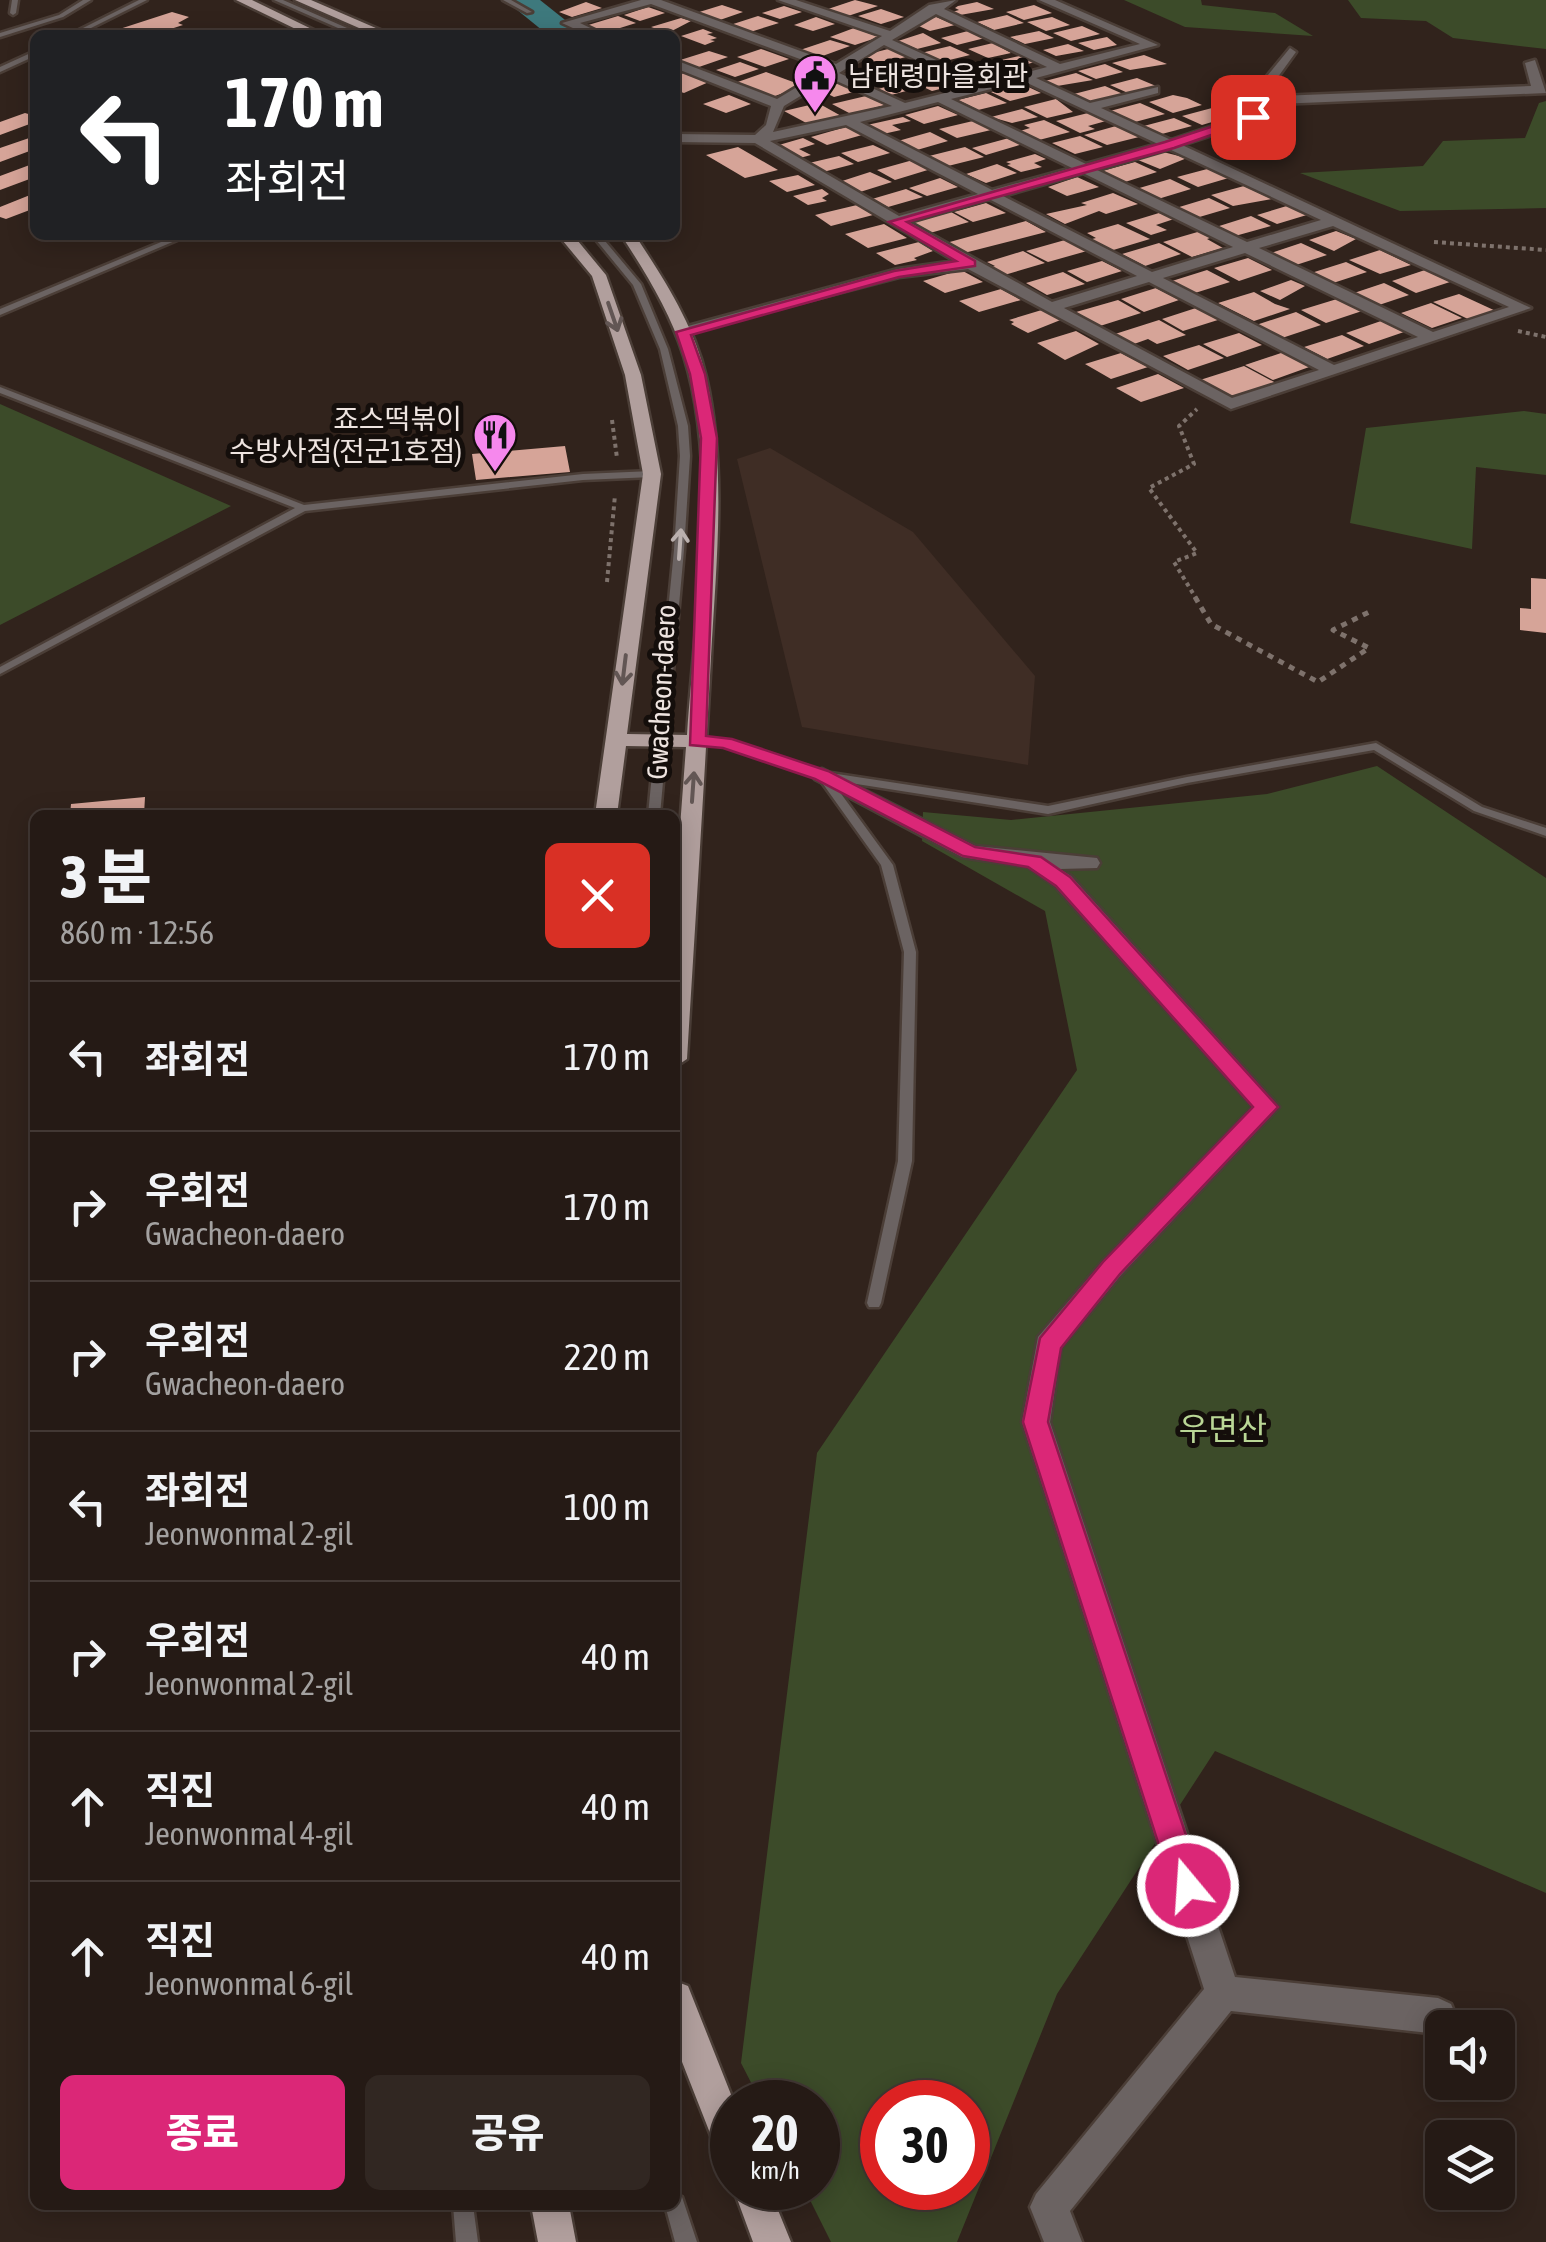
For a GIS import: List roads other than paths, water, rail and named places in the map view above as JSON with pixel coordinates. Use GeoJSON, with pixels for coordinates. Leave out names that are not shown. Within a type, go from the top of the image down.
{"type":"FeatureCollection","features":[{"type":"Feature","properties":{"kind":"main road"},"geometry":{"type":"LineString","coordinates":[[242,0],[307,30]]}},
{"type":"Feature","properties":{"kind":"main road"},"geometry":{"type":"LineString","coordinates":[[301,0],[374,30]]}},
{"type":"Feature","properties":{"kind":"main road","name":"Gwacheon-daero"},"geometry":{"type":"LineString","coordinates":[[568,240],[599,275],[633,375],[652,474],[607,810]]}},
{"type":"Feature","properties":{"kind":"main road","name":"Gwacheon-daero"},"geometry":{"type":"LineString","coordinates":[[631,240],[659,282],[683,332],[698,374],[709,438],[696,742],[680,984]]}},
{"type":"Feature","properties":{"kind":"main road"},"geometry":{"type":"LineString","coordinates":[[616,740],[696,742]]}},
{"type":"Feature","properties":{"kind":"main road"},"geometry":{"type":"LineString","coordinates":[[680,2011],[710,2087]]}},
{"type":"Feature","properties":{"kind":"main road"},"geometry":{"type":"LineString","coordinates":[[551,2210],[557,2242]]}},
{"type":"Feature","properties":{"kind":"main road"},"geometry":{"type":"LineString","coordinates":[[759,2210],[772,2242]]}},
{"type":"Feature","properties":{"kind":"street"},"geometry":{"type":"LineString","coordinates":[[587,30],[568,23],[652,0],[833,70],[904,107]]}},
{"type":"Feature","properties":{"kind":"street"},"geometry":{"type":"LineString","coordinates":[[784,0],[886,37],[986,87]]}},
{"type":"Feature","properties":{"kind":"street"},"geometry":{"type":"LineString","coordinates":[[680,138],[758,139],[848,121],[1152,45],[1045,0]]}},
{"type":"Feature","properties":{"kind":"street"},"geometry":{"type":"LineString","coordinates":[[758,139],[772,126],[778,104],[939,3],[1060,69]]}},
{"type":"Feature","properties":{"kind":"street"},"geometry":{"type":"LineString","coordinates":[[1274,100],[1269,82],[1290,52]]}},
{"type":"Feature","properties":{"kind":"street"},"geometry":{"type":"LineString","coordinates":[[896,222],[1170,145],[1253,117],[1274,100],[1542,90],[1530,63]]}},
{"type":"Feature","properties":{"kind":"street"},"geometry":{"type":"LineString","coordinates":[[680,66],[778,104]]}},
{"type":"Feature","properties":{"kind":"street"},"geometry":{"type":"LineString","coordinates":[[758,139],[970,264],[1231,404],[1523,308],[1026,78]]}},
{"type":"Feature","properties":{"kind":"street"},"geometry":{"type":"LineString","coordinates":[[1088,107],[1154,90]]}},
{"type":"Feature","properties":{"kind":"street"},"geometry":{"type":"LineString","coordinates":[[939,98],[1432,338]]}},
{"type":"Feature","properties":{"kind":"street"},"geometry":{"type":"LineString","coordinates":[[848,121],[1333,371]]}},
{"type":"Feature","properties":{"kind":"street"},"geometry":{"type":"LineString","coordinates":[[1052,307],[1334,222]]}},
{"type":"Feature","properties":{"kind":"street"},"geometry":{"type":"LineString","coordinates":[[683,332],[898,274],[970,264]]}},
{"type":"Feature","properties":{"kind":"street"},"geometry":{"type":"LineString","coordinates":[[822,775],[970,852],[1034,861],[1089,863]]}},
{"type":"Feature","properties":{"kind":"street"},"geometry":{"type":"LineString","coordinates":[[1034,861],[1063,881],[1266,1107],[1112,1268],[1048,1345],[1036,1422],[1222,1993]]}},
{"type":"Feature","properties":{"kind":"street"},"geometry":{"type":"LineString","coordinates":[[1222,1993],[1425,2015]]}},
{"type":"Feature","properties":{"kind":"street"},"geometry":{"type":"LineString","coordinates":[[1063,2242],[1049,2207],[1222,1993]]}},
{"type":"Feature","properties":{"kind":"lane"},"geometry":{"type":"LineString","coordinates":[[13,13],[15,0]]}},
{"type":"Feature","properties":{"kind":"lane"},"geometry":{"type":"LineString","coordinates":[[0,35],[61,16],[88,0]]}},
{"type":"Feature","properties":{"kind":"lane"},"geometry":{"type":"LineString","coordinates":[[82,30],[144,0]]}},
{"type":"Feature","properties":{"kind":"lane"},"geometry":{"type":"LineString","coordinates":[[277,0],[348,30]]}},
{"type":"Feature","properties":{"kind":"lane"},"geometry":{"type":"LineString","coordinates":[[506,0],[529,12]]}},
{"type":"Feature","properties":{"kind":"lane"},"geometry":{"type":"LineString","coordinates":[[0,70],[30,55]]}},
{"type":"Feature","properties":{"kind":"lane"},"geometry":{"type":"LineString","coordinates":[[0,312],[173,240]]}},
{"type":"Feature","properties":{"kind":"lane"},"geometry":{"type":"LineString","coordinates":[[600,240],[637,284],[664,349],[683,426],[686,456],[655,810]]}},
{"type":"Feature","properties":{"kind":"lane"},"geometry":{"type":"LineString","coordinates":[[0,390],[303,508]]}},
{"type":"Feature","properties":{"kind":"lane"},"geometry":{"type":"LineString","coordinates":[[0,671],[303,508],[652,474]]}},
{"type":"Feature","properties":{"kind":"lane"},"geometry":{"type":"LineString","coordinates":[[696,742],[725,743],[822,775],[1048,810],[1376,746],[1478,810],[1546,832]]}},
{"type":"Feature","properties":{"kind":"lane"},"geometry":{"type":"LineString","coordinates":[[822,775],[887,865],[910,952],[905,1161],[874,1303]]}},
{"type":"Feature","properties":{"kind":"lane"},"geometry":{"type":"LineString","coordinates":[[464,2210],[468,2242]]}},
{"type":"Feature","properties":{"kind":"lane"},"geometry":{"type":"LineString","coordinates":[[677,2210],[686,2242]]}},
{"type":"Feature","properties":{"kind":"waterway"},"geometry":{"type":"LineString","coordinates":[[520,0],[561,30]]}},
{"type":"Feature","properties":{"kind":"place","name":"남태령마을회관"},"geometry":{"type":"Point","coordinates":[815,114]}},
{"type":"Feature","properties":{"kind":"place","name":"죠스떡볶이 수방사점(전군1호점)"},"geometry":{"type":"Point","coordinates":[495,473]}},
{"type":"Feature","properties":{"kind":"park label","name":"우면산"},"geometry":{"type":"Point","coordinates":[1223,1428]}}]}
